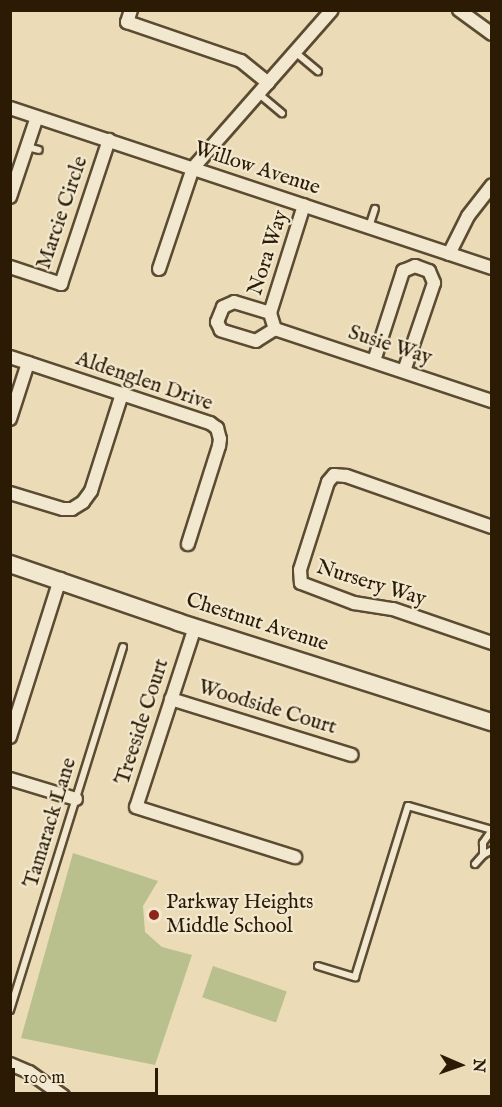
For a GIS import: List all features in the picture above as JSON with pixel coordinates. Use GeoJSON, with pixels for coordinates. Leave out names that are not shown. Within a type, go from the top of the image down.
{"type":"FeatureCollection","features":[{"type":"Feature","properties":{"kind":"main road","name":"Chestnut Avenue"},"geometry":{"type":"LineString","coordinates":[[10,564],[60,579],[195,627],[492,722]]}},
{"type":"Feature","properties":{"kind":"street"},"geometry":{"type":"LineString","coordinates":[[131,10],[127,22],[241,61],[268,83]]}},
{"type":"Feature","properties":{"kind":"street"},"geometry":{"type":"LineString","coordinates":[[159,269],[193,168],[332,10]]}},
{"type":"Feature","properties":{"kind":"street"},"geometry":{"type":"LineString","coordinates":[[459,10],[492,34]]}},
{"type":"Feature","properties":{"kind":"street","name":"Willow Avenue"},"geometry":{"type":"LineString","coordinates":[[10,108],[492,268]]}},
{"type":"Feature","properties":{"kind":"street"},"geometry":{"type":"LineString","coordinates":[[10,197],[14,178],[33,148],[37,117]]}},
{"type":"Feature","properties":{"kind":"street","name":"Marcie Circle"},"geometry":{"type":"LineString","coordinates":[[10,267],[61,284],[109,140]]}},
{"type":"Feature","properties":{"kind":"street"},"geometry":{"type":"LineString","coordinates":[[449,254],[468,216],[492,185]]}},
{"type":"Feature","properties":{"kind":"street","name":"Nora Way"},"geometry":{"type":"LineString","coordinates":[[270,313],[304,206]]}},
{"type":"Feature","properties":{"kind":"street"},"geometry":{"type":"LineString","coordinates":[[374,361],[403,271],[415,266],[429,271],[434,283],[404,371]]}},
{"type":"Feature","properties":{"kind":"street"},"geometry":{"type":"LineString","coordinates":[[234,302],[270,313],[275,328],[256,341],[221,330],[217,322],[223,307],[234,302]]}},
{"type":"Feature","properties":{"kind":"street","name":"Susie Way"},"geometry":{"type":"LineString","coordinates":[[275,328],[492,401]]}},
{"type":"Feature","properties":{"kind":"street","name":"Aldenglen Drive"},"geometry":{"type":"LineString","coordinates":[[10,357],[210,423],[219,433],[219,446],[188,544]]}},
{"type":"Feature","properties":{"kind":"street"},"geometry":{"type":"LineString","coordinates":[[10,418],[28,363]]}},
{"type":"Feature","properties":{"kind":"street"},"geometry":{"type":"LineString","coordinates":[[10,493],[63,509],[72,509],[83,502],[91,491],[122,394]]}},
{"type":"Feature","properties":{"kind":"street","name":"Nursery Way"},"geometry":{"type":"LineString","coordinates":[[492,527],[346,476],[334,475],[328,482],[300,570],[302,584],[354,603],[393,609],[492,644]]}},
{"type":"Feature","properties":{"kind":"street"},"geometry":{"type":"LineString","coordinates":[[10,737],[60,579]]}},
{"type":"Feature","properties":{"kind":"street","name":"Treeside Court"},"geometry":{"type":"LineString","coordinates":[[195,627],[136,807],[295,857]]}},
{"type":"Feature","properties":{"kind":"street","name":"Woodside Court"},"geometry":{"type":"LineString","coordinates":[[171,699],[352,755]]}},
{"type":"Feature","properties":{"kind":"street"},"geometry":{"type":"LineString","coordinates":[[10,779],[76,799]]}},
{"type":"Feature","properties":{"kind":"street"},"geometry":{"type":"LineString","coordinates":[[10,1064],[29,1072],[55,1094]]}},
{"type":"Feature","properties":{"kind":"lane"},"geometry":{"type":"LineString","coordinates":[[295,52],[318,71]]}},
{"type":"Feature","properties":{"kind":"lane"},"geometry":{"type":"LineString","coordinates":[[258,94],[282,113]]}},
{"type":"Feature","properties":{"kind":"lane"},"geometry":{"type":"LineString","coordinates":[[369,227],[375,209]]}},
{"type":"Feature","properties":{"kind":"lane","name":"Tamarack Lane"},"geometry":{"type":"LineString","coordinates":[[10,1010],[123,646]]}},
{"type":"Feature","properties":{"kind":"lane"},"geometry":{"type":"LineString","coordinates":[[318,966],[356,977],[408,806],[492,830],[483,843],[483,855]]}},
{"type":"Feature","properties":{"kind":"lane"},"geometry":{"type":"LineString","coordinates":[[475,864],[483,855],[492,850]]}},
{"type":"Feature","properties":{"kind":"green space"},"geometry":{"type":"Polygon","coordinates":[[[73,853],[158,881],[143,906],[145,932],[162,947],[192,955],[155,1065],[21,1038],[73,853]]]}},
{"type":"Feature","properties":{"kind":"green space"},"geometry":{"type":"Polygon","coordinates":[[[213,966],[287,991],[276,1023],[202,997],[213,966]]]}},
{"type":"Feature","properties":{"kind":"place","name":"Parkway Heights Middle School"},"geometry":{"type":"Point","coordinates":[154,915]}}]}
